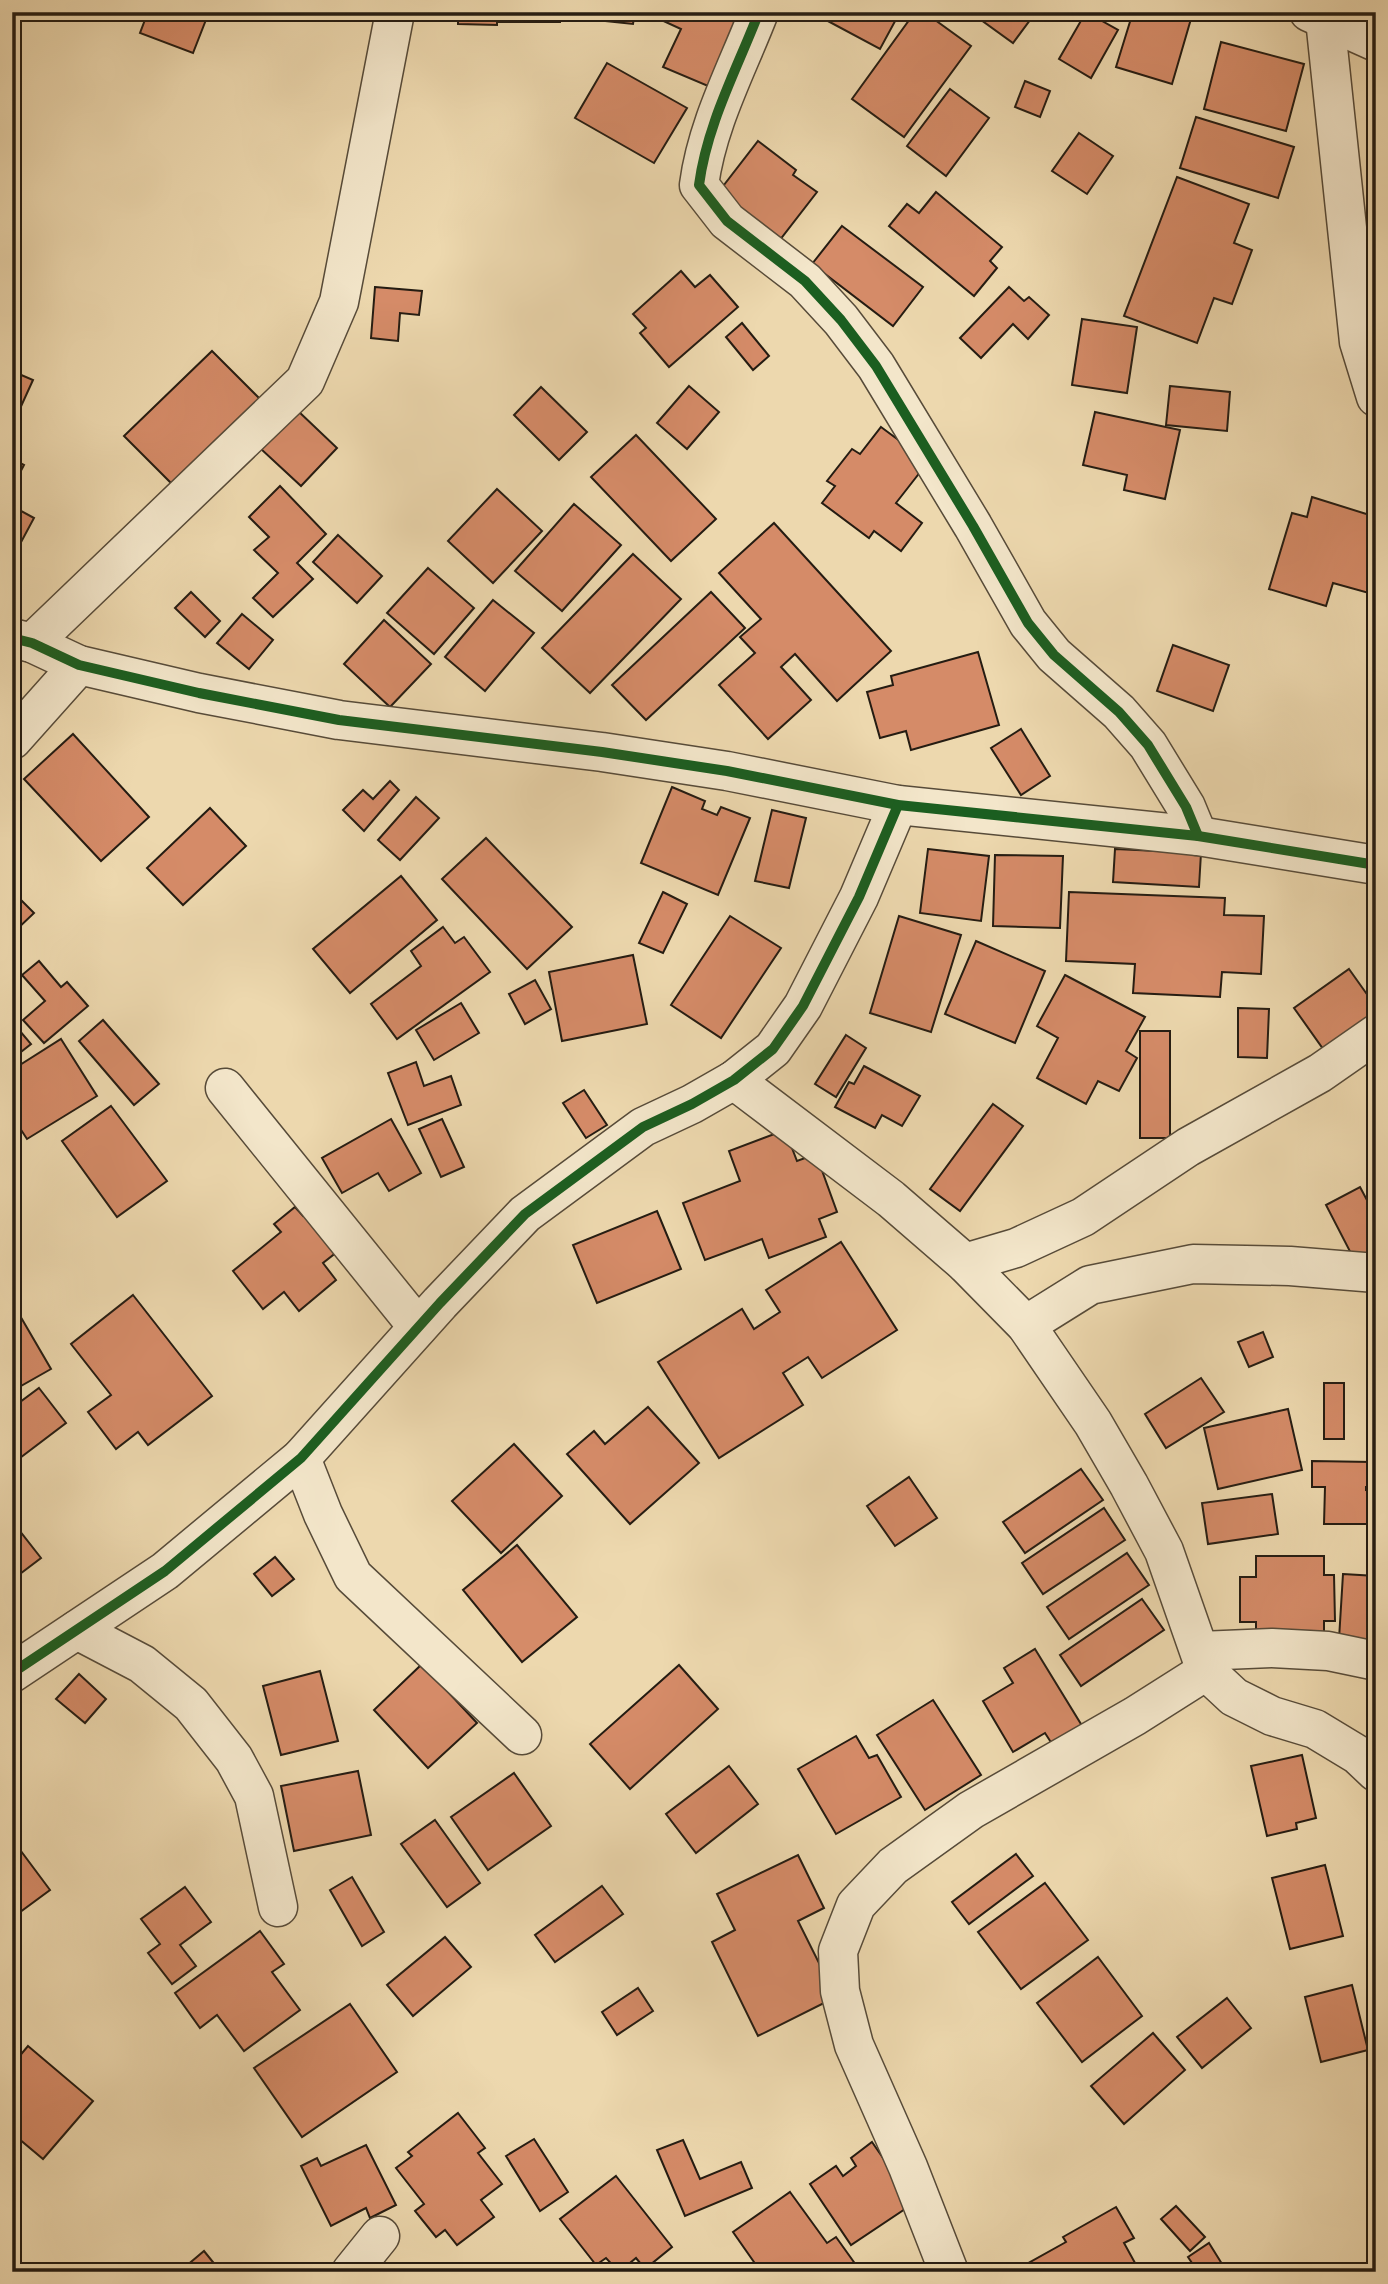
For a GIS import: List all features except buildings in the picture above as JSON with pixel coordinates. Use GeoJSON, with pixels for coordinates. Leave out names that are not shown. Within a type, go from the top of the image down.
{"type":"FeatureCollection","features":[{"type":"Feature","properties":{"kind":"street"},"geometry":{"type":"LineString","coordinates":[[395,12],[339,302],[305,381],[22,640],[79,665],[199,693],[339,720],[602,751],[727,771],[898,804],[1198,836],[1376,865]]}},
{"type":"Feature","properties":{"kind":"street"},"geometry":{"type":"LineString","coordinates":[[759,12],[719,105],[701,168],[699,185],[727,221],[805,281],[848,329],[876,366],[1028,623],[1054,655],[1119,712],[1148,745],[1186,807],[1198,836]]}},
{"type":"Feature","properties":{"kind":"street"},"geometry":{"type":"LineString","coordinates":[[1317,15],[1376,42]]}},
{"type":"Feature","properties":{"kind":"street"},"geometry":{"type":"LineString","coordinates":[[1317,15],[1359,342],[1376,397]]}},
{"type":"Feature","properties":{"kind":"street"},"geometry":{"type":"LineString","coordinates":[[12,740],[79,665]]}},
{"type":"Feature","properties":{"kind":"street"},"geometry":{"type":"LineString","coordinates":[[12,1673],[165,1572],[301,1458],[418,1327],[525,1214],[643,1127],[734,1080],[773,1049],[803,1006],[859,897],[898,804]]}},
{"type":"Feature","properties":{"kind":"street"},"geometry":{"type":"LineString","coordinates":[[965,1263],[1016,1248],[1083,1217],[1188,1147],[1320,1073],[1376,1034]]}},
{"type":"Feature","properties":{"kind":"street"},"geometry":{"type":"LineString","coordinates":[[734,1080],[827,1148],[965,1263],[1026,1325],[1093,1423],[1129,1485],[1164,1551],[1203,1661],[1234,1697],[1272,1716],[1315,1729],[1358,1755],[1376,1772]]}},
{"type":"Feature","properties":{"kind":"street"},"geometry":{"type":"LineString","coordinates":[[225,1088],[418,1327]]}},
{"type":"Feature","properties":{"kind":"street"},"geometry":{"type":"LineString","coordinates":[[1026,1325],[1090,1285],[1193,1264],[1290,1266],[1376,1273]]}},
{"type":"Feature","properties":{"kind":"street"},"geometry":{"type":"LineString","coordinates":[[301,1458],[323,1514],[353,1576],[522,1735]]}},
{"type":"Feature","properties":{"kind":"street"},"geometry":{"type":"LineString","coordinates":[[77,1630],[142,1664],[191,1704],[234,1759],[254,1796],[278,1907]]}},
{"type":"Feature","properties":{"kind":"street"},"geometry":{"type":"LineString","coordinates":[[949,2272],[908,2167],[853,2045],[840,1991],[838,1951],[856,1905],[893,1866],[971,1810],[1135,1716],[1203,1661],[1272,1648],[1328,1651],[1376,1661]]}},
{"type":"Feature","properties":{"kind":"street"},"geometry":{"type":"LineString","coordinates":[[351,2272],[380,2236]]}},
{"type":"Feature","properties":{"kind":"cycle path"},"geometry":{"type":"LineString","coordinates":[[759,12],[716,118],[699,185],[727,221],[805,281],[841,320],[876,366],[1028,623],[1054,655],[1119,712],[1148,745],[1186,807],[1198,836]]}},
{"type":"Feature","properties":{"kind":"cycle path"},"geometry":{"type":"LineString","coordinates":[[12,638],[32,643],[79,665],[199,693],[339,720],[602,752],[727,771],[898,805],[1198,836],[1376,865]]}},
{"type":"Feature","properties":{"kind":"cycle path"},"geometry":{"type":"LineString","coordinates":[[12,1673],[165,1571],[301,1458],[440,1303],[525,1214],[643,1127],[734,1080],[773,1049],[803,1006],[859,897],[898,805]]}}]}
